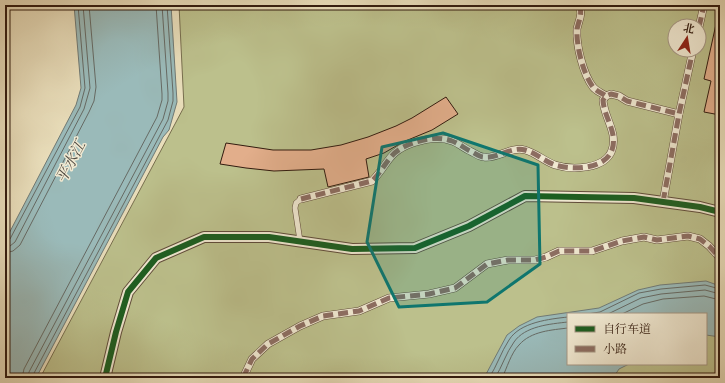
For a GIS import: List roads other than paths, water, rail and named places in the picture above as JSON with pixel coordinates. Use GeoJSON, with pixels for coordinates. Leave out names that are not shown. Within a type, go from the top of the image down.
{"type":"FeatureCollection","features":[{"type":"Feature","properties":{"kind":"street"},"geometry":{"type":"LineString","coordinates":[[579,5],[582,12],[578,29],[577,48],[584,69],[593,88],[606,96]]}},
{"type":"Feature","properties":{"kind":"street"},"geometry":{"type":"LineString","coordinates":[[701,18],[704,5]]}},
{"type":"Feature","properties":{"kind":"street"},"geometry":{"type":"LineString","coordinates":[[663,202],[679,114],[691,58]]}},
{"type":"Feature","properties":{"kind":"street"},"geometry":{"type":"LineString","coordinates":[[301,199],[372,181],[379,174],[392,154],[401,147],[429,139],[441,138],[452,141],[483,157],[495,157],[515,150],[524,149],[556,165],[584,168],[597,164],[611,152],[614,145],[612,126],[603,106],[603,100],[606,96],[611,94],[619,96],[627,101],[679,114]]}},
{"type":"Feature","properties":{"kind":"street"},"geometry":{"type":"LineString","coordinates":[[105,378],[116,332],[128,292],[156,258],[204,237],[269,237],[352,249],[415,248],[469,226],[524,196],[634,198],[720,212]]}},
{"type":"Feature","properties":{"kind":"street"},"geometry":{"type":"LineString","coordinates":[[243,378],[252,359],[268,344],[300,326],[323,316],[358,311],[390,298],[429,294],[455,288],[487,264],[508,260],[535,260],[559,252],[592,251],[622,241],[644,237],[657,240],[688,236],[700,239],[720,258]]}},
{"type":"Feature","properties":{"kind":"lane"},"geometry":{"type":"LineString","coordinates":[[300,241],[294,208],[296,203],[301,199]]}},
{"type":"Feature","properties":{"kind":"water","name":"平水江"},"geometry":{"type":"Polygon","coordinates":[[[74,5],[171,5],[177,102],[169,130],[163,137],[36,378],[5,378],[5,241],[76,105],[81,88],[74,5]]]}},
{"type":"Feature","properties":{"kind":"water"},"geometry":{"type":"Polygon","coordinates":[[[706,281],[720,286],[720,337],[707,335],[707,313],[567,313],[567,365],[627,365],[619,369],[613,378],[484,378],[507,335],[519,326],[537,317],[599,308],[638,290],[660,285],[706,281]]]}}]}
